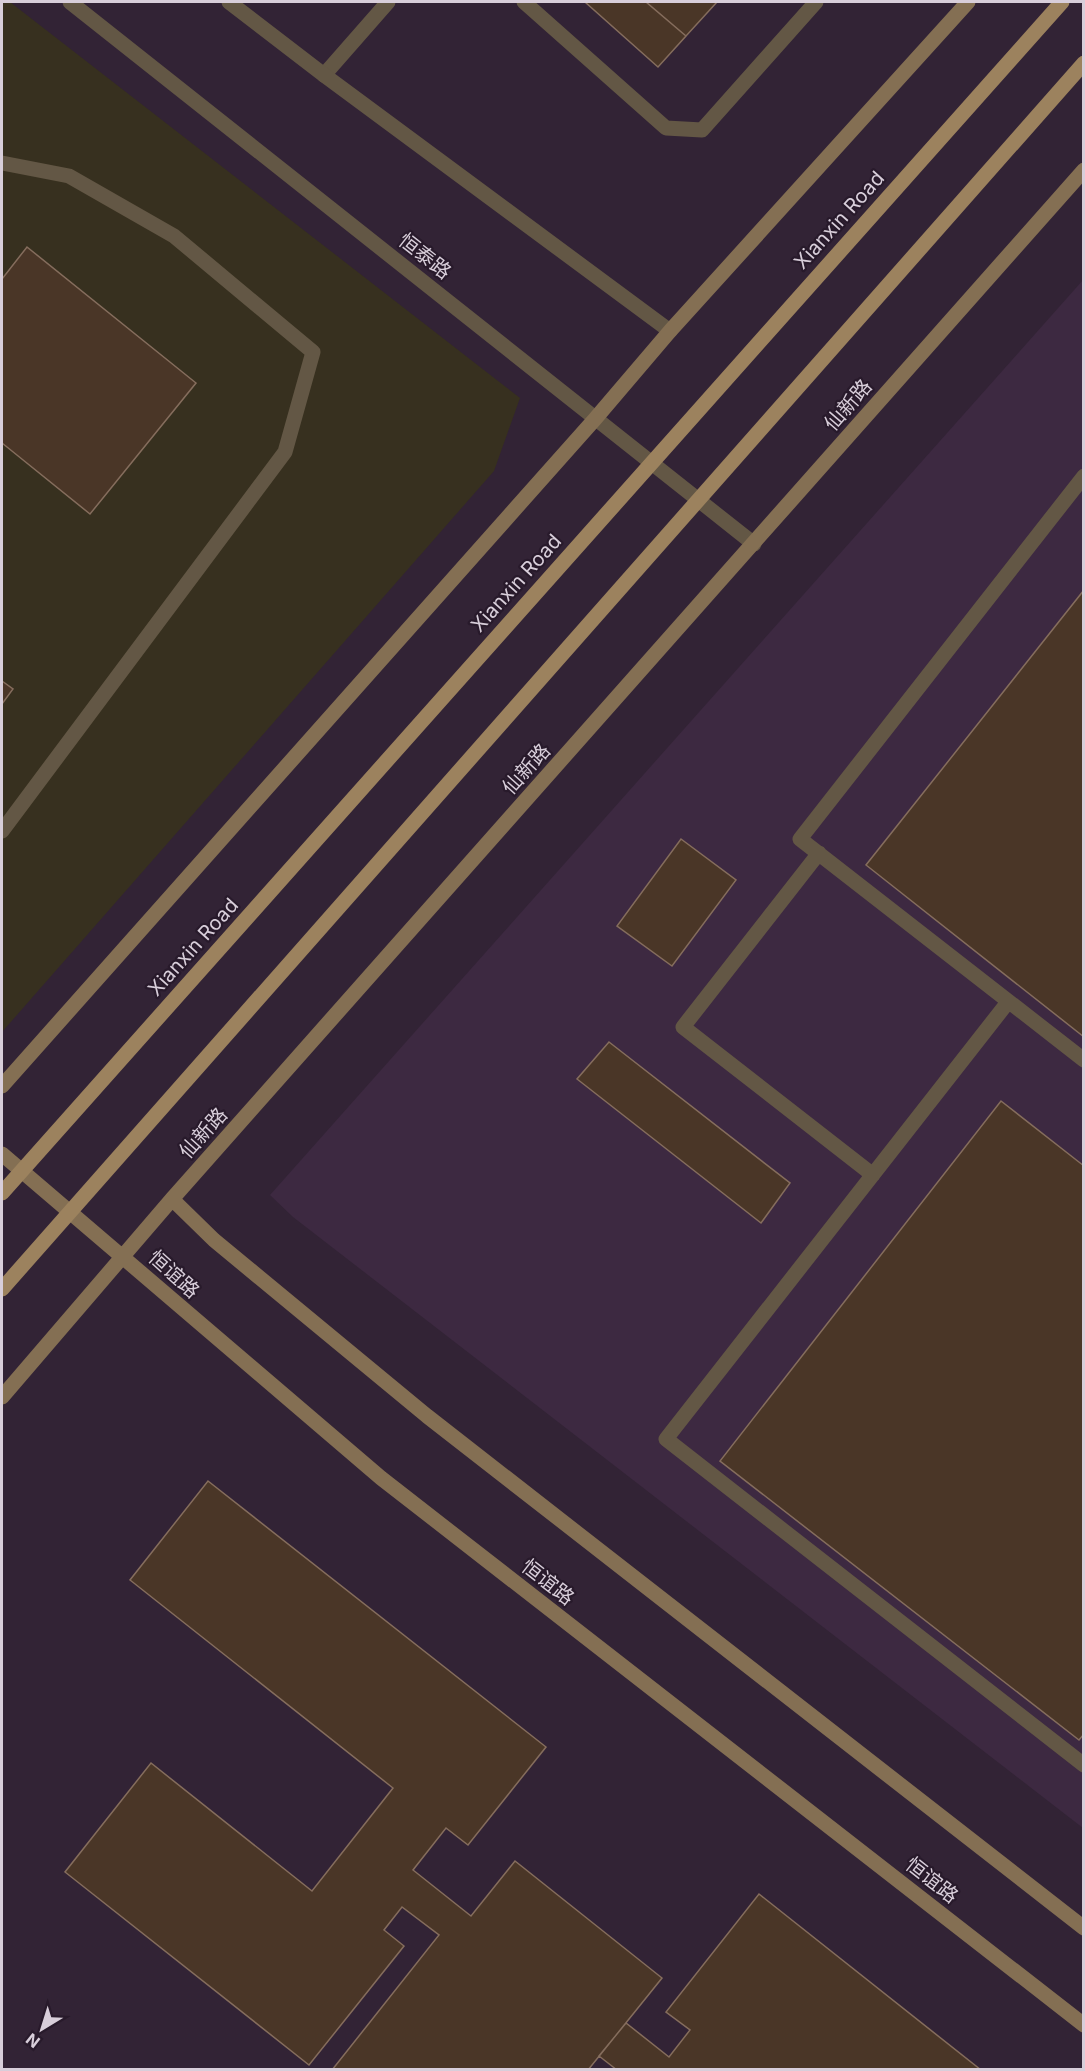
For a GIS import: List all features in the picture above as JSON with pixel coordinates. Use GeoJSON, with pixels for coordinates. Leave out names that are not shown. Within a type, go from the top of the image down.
{"type":"FeatureCollection","features":[{"type":"Feature","properties":{"kind":"main road"},"geometry":{"type":"LineString","coordinates":[[2,1086],[596,419],[670,331],[968,2]]}},
{"type":"Feature","properties":{"kind":"main road","name":"Xianxin Road"},"geometry":{"type":"LineString","coordinates":[[2,1193],[1062,2]]}},
{"type":"Feature","properties":{"kind":"main road"},"geometry":{"type":"LineString","coordinates":[[2,1288],[1083,63]]}},
{"type":"Feature","properties":{"kind":"main road","name":"仙新路"},"geometry":{"type":"LineString","coordinates":[[2,1397],[172,1199],[1083,170]]}},
{"type":"Feature","properties":{"kind":"main road","name":"恒谊路"},"geometry":{"type":"LineString","coordinates":[[2,1154],[381,1478],[1083,2025]]}},
{"type":"Feature","properties":{"kind":"main road"},"geometry":{"type":"LineString","coordinates":[[172,1199],[214,1240],[427,1416],[1083,1928]]}},
{"type":"Feature","properties":{"kind":"street","name":"恒泰路"},"geometry":{"type":"LineString","coordinates":[[70,2],[754,544]]}},
{"type":"Feature","properties":{"kind":"street"},"geometry":{"type":"LineString","coordinates":[[229,2],[670,331]]}},
{"type":"Feature","properties":{"kind":"street"},"geometry":{"type":"LineString","coordinates":[[324,75],[388,2]]}},
{"type":"Feature","properties":{"kind":"street"},"geometry":{"type":"LineString","coordinates":[[524,2],[666,128],[702,130],[816,2]]}},
{"type":"Feature","properties":{"kind":"street"},"geometry":{"type":"LineString","coordinates":[[2,163],[69,176],[174,236],[313,352],[285,452],[2,831]]}},
{"type":"Feature","properties":{"kind":"street"},"geometry":{"type":"LineString","coordinates":[[1083,476],[800,839],[1083,1060]]}},
{"type":"Feature","properties":{"kind":"street"},"geometry":{"type":"LineString","coordinates":[[819,854],[683,1027],[873,1175]]}},
{"type":"Feature","properties":{"kind":"street"},"geometry":{"type":"LineString","coordinates":[[1008,1002],[666,1439],[1083,1766]]}},
{"type":"Feature","properties":{"kind":"shaded area"},"geometry":{"type":"Polygon","coordinates":[[[2,2],[10,2],[520,398],[494,471],[2,1032],[2,2]]]}},
{"type":"Feature","properties":{"kind":"shaded area"},"geometry":{"type":"Polygon","coordinates":[[[1083,280],[1083,1828],[293,1217],[270,1195],[1083,280]]]}},
{"type":"Feature","properties":{"kind":"building"},"geometry":{"type":"Polygon","coordinates":[[[585,2],[646,2],[686,36],[658,67],[585,2]]]}},
{"type":"Feature","properties":{"kind":"building"},"geometry":{"type":"Polygon","coordinates":[[[646,2],[717,2],[686,36],[646,2]]]}},
{"type":"Feature","properties":{"kind":"building"},"geometry":{"type":"Polygon","coordinates":[[[27,247],[196,383],[90,514],[2,443],[2,279],[27,247]]]}},
{"type":"Feature","properties":{"kind":"building"},"geometry":{"type":"Polygon","coordinates":[[[1084,590],[1084,1037],[866,865],[1084,590]]]}},
{"type":"Feature","properties":{"kind":"building"},"geometry":{"type":"Polygon","coordinates":[[[2,681],[13,689],[2,704],[2,681]]]}},
{"type":"Feature","properties":{"kind":"building"},"geometry":{"type":"Polygon","coordinates":[[[681,839],[736,880],[672,966],[617,926],[681,839]]]}},
{"type":"Feature","properties":{"kind":"building"},"geometry":{"type":"Polygon","coordinates":[[[609,1042],[790,1183],[761,1223],[577,1079],[609,1042]]]}},
{"type":"Feature","properties":{"kind":"building"},"geometry":{"type":"Polygon","coordinates":[[[1001,1101],[1084,1166],[1084,1734],[1079,1740],[720,1461],[1001,1101]]]}},
{"type":"Feature","properties":{"kind":"building"},"geometry":{"type":"Polygon","coordinates":[[[208,1481],[546,1747],[468,1845],[446,1828],[413,1870],[471,1916],[515,1861],[662,1978],[588,2070],[332,2070],[439,1935],[402,1907],[384,1930],[404,1946],[309,2065],[65,1872],[151,1763],[312,1891],[393,1788],[130,1580],[208,1481]]]}},
{"type":"Feature","properties":{"kind":"building"},"geometry":{"type":"Polygon","coordinates":[[[759,1894],[981,2070],[617,2070],[599,2056],[626,2023],[669,2057],[690,2030],[666,2012],[759,1894]]]}}]}
